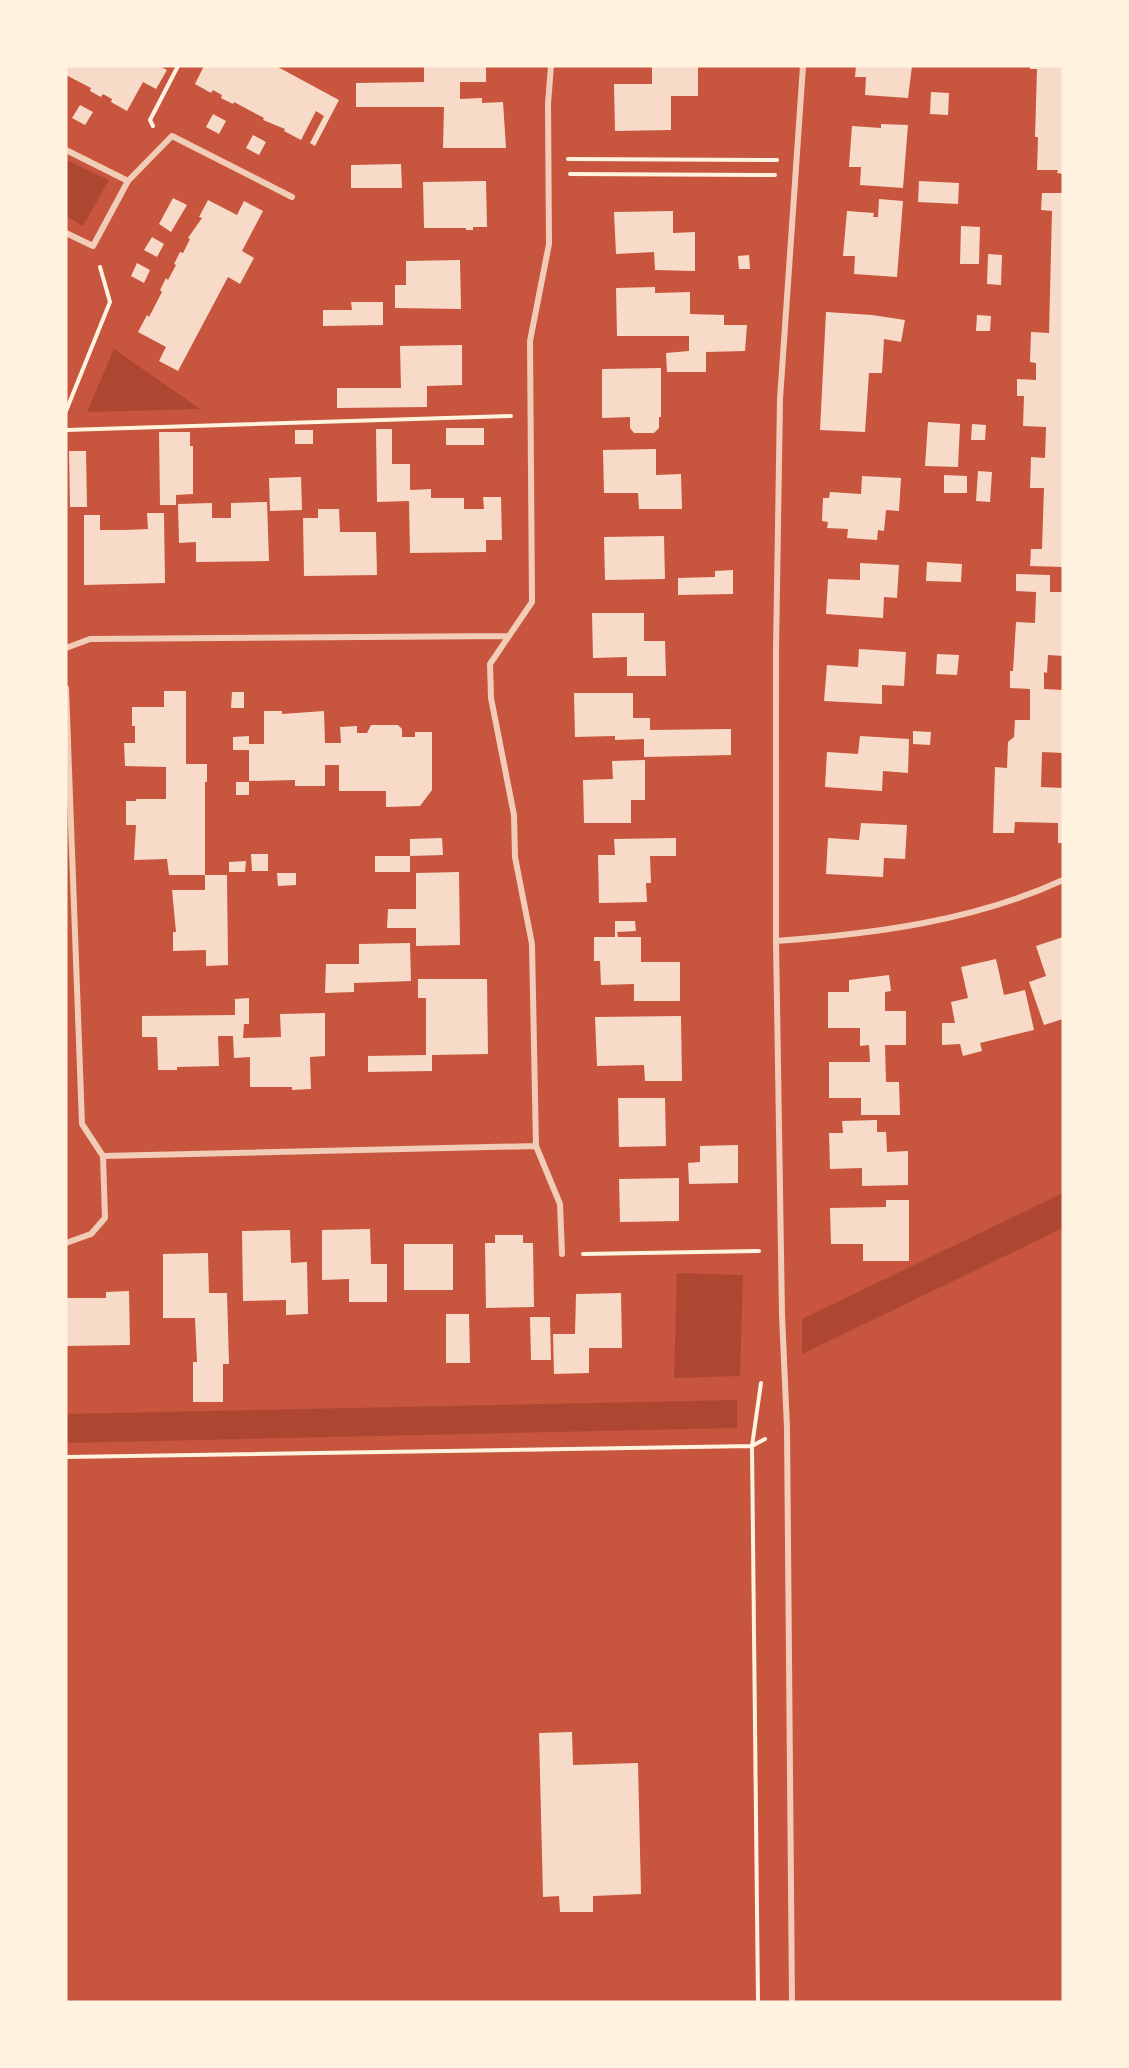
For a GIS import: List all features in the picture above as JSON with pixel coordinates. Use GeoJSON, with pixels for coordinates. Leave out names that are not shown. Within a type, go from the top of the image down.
{"type":"FeatureCollection","features":[{"type":"Feature","properties":{"kind":"street"},"geometry":{"type":"LineString","coordinates":[[551,66],[548,104],[549,244],[530,341],[532,602],[490,663],[491,686],[514,815],[515,857],[531,944],[536,1146],[560,1204],[562,1254]]}},
{"type":"Feature","properties":{"kind":"street"},"geometry":{"type":"LineString","coordinates":[[792,2002],[788,1428],[781,1251],[776,940],[776,651],[780,399],[803,66]]}},
{"type":"Feature","properties":{"kind":"street"},"geometry":{"type":"LineString","coordinates":[[66,232],[93,246],[128,181],[172,136],[292,197]]}},
{"type":"Feature","properties":{"kind":"street"},"geometry":{"type":"LineString","coordinates":[[66,150],[128,181]]}},
{"type":"Feature","properties":{"kind":"street"},"geometry":{"type":"LineString","coordinates":[[66,648],[90,639],[509,636]]}},
{"type":"Feature","properties":{"kind":"street"},"geometry":{"type":"LineString","coordinates":[[66,688],[82,1124],[103,1156],[105,1218],[90,1234],[66,1243]]}},
{"type":"Feature","properties":{"kind":"street"},"geometry":{"type":"LineString","coordinates":[[776,940],[836,937],[920,924],[1042,890],[1063,880]]}},
{"type":"Feature","properties":{"kind":"street"},"geometry":{"type":"LineString","coordinates":[[103,1156],[536,1146]]}},
{"type":"Feature","properties":{"kind":"path"},"geometry":{"type":"LineString","coordinates":[[165,143],[150,120],[178,66]]}},
{"type":"Feature","properties":{"kind":"path"},"geometry":{"type":"LineString","coordinates":[[550,159],[797,160]]}},
{"type":"Feature","properties":{"kind":"path"},"geometry":{"type":"LineString","coordinates":[[549,174],[797,175]]}},
{"type":"Feature","properties":{"kind":"path"},"geometry":{"type":"LineString","coordinates":[[66,411],[111,302],[93,246]]}},
{"type":"Feature","properties":{"kind":"path"},"geometry":{"type":"LineString","coordinates":[[66,430],[530,415]]}},
{"type":"Feature","properties":{"kind":"path"},"geometry":{"type":"LineString","coordinates":[[562,1254],[781,1251]]}},
{"type":"Feature","properties":{"kind":"path"},"geometry":{"type":"LineString","coordinates":[[66,1457],[752,1446],[758,2002]]}},
{"type":"Feature","properties":{"kind":"shaded area"},"geometry":{"type":"Polygon","coordinates":[[[66,160],[109,180],[83,226],[66,216],[66,160]]]}},
{"type":"Feature","properties":{"kind":"shaded area"},"geometry":{"type":"Polygon","coordinates":[[[114,349],[200,409],[87,412],[114,349]]]}},
{"type":"Feature","properties":{"kind":"shaded area"},"geometry":{"type":"Polygon","coordinates":[[[1063,1193],[1063,1228],[802,1354],[802,1319],[1063,1193]]]}},
{"type":"Feature","properties":{"kind":"shaded area"},"geometry":{"type":"Polygon","coordinates":[[[677,1273],[743,1275],[740,1376],[674,1378],[677,1273]]]}},
{"type":"Feature","properties":{"kind":"shaded area"},"geometry":{"type":"Polygon","coordinates":[[[737,1400],[737,1428],[66,1443],[66,1414],[737,1400]]]}},
{"type":"Feature","properties":{"kind":"building"},"geometry":{"type":"Polygon","coordinates":[[[66,66],[159,66],[167,70],[156,89],[143,82],[127,111],[111,102],[112,99],[103,94],[101,97],[90,91],[91,88],[66,75],[66,66]]]}},
{"type":"Feature","properties":{"kind":"building"},"geometry":{"type":"Polygon","coordinates":[[[204,66],[276,66],[339,100],[315,146],[310,143],[324,116],[316,111],[301,140],[234,102],[233,104],[221,98],[222,95],[213,90],[211,93],[195,84],[204,66]]]}},
{"type":"Feature","properties":{"kind":"building"},"geometry":{"type":"Polygon","coordinates":[[[424,66],[486,66],[486,82],[460,82],[460,99],[482,98],[482,103],[503,102],[506,148],[443,148],[444,107],[356,107],[356,83],[424,82],[424,66]]]}},
{"type":"Feature","properties":{"kind":"building"},"geometry":{"type":"Polygon","coordinates":[[[652,66],[698,66],[698,96],[671,96],[671,130],[615,131],[614,84],[652,84],[652,66]]]}},
{"type":"Feature","properties":{"kind":"building"},"geometry":{"type":"Polygon","coordinates":[[[856,66],[912,66],[908,98],[865,95],[866,77],[855,77],[856,66]]]}},
{"type":"Feature","properties":{"kind":"building"},"geometry":{"type":"Polygon","coordinates":[[[1030,66],[1063,66],[1063,174],[1057,173],[1058,170],[1037,170],[1038,137],[1035,137],[1037,69],[1030,69],[1030,66]]]}},
{"type":"Feature","properties":{"kind":"building"},"geometry":{"type":"Polygon","coordinates":[[[931,92],[949,93],[948,115],[930,114],[931,92]]]}},
{"type":"Feature","properties":{"kind":"building"},"geometry":{"type":"Polygon","coordinates":[[[80,105],[93,112],[85,125],[72,118],[80,105]]]}},
{"type":"Feature","properties":{"kind":"building"},"geometry":{"type":"Polygon","coordinates":[[[213,114],[226,121],[219,134],[206,127],[213,114]]]}},
{"type":"Feature","properties":{"kind":"building"},"geometry":{"type":"Polygon","coordinates":[[[881,124],[908,125],[903,188],[860,185],[861,167],[849,167],[852,126],[881,128],[881,124]]]}},
{"type":"Feature","properties":{"kind":"building"},"geometry":{"type":"Polygon","coordinates":[[[253,135],[266,142],[259,155],[246,148],[253,135]]]}},
{"type":"Feature","properties":{"kind":"building"},"geometry":{"type":"Polygon","coordinates":[[[401,164],[402,188],[351,188],[351,165],[401,164]]]}},
{"type":"Feature","properties":{"kind":"building"},"geometry":{"type":"Polygon","coordinates":[[[486,181],[487,227],[473,227],[473,230],[424,228],[423,182],[486,181]]]}},
{"type":"Feature","properties":{"kind":"building"},"geometry":{"type":"Polygon","coordinates":[[[919,181],[959,183],[958,204],[918,202],[919,181]]]}},
{"type":"Feature","properties":{"kind":"building"},"geometry":{"type":"Polygon","coordinates":[[[1042,193],[1063,193],[1063,567],[1030,566],[1031,549],[1042,549],[1044,488],[1030,488],[1031,457],[1045,458],[1046,427],[1023,426],[1024,396],[1017,396],[1017,379],[1036,380],[1036,363],[1030,362],[1031,332],[1049,333],[1052,211],[1041,210],[1042,193]]]}},
{"type":"Feature","properties":{"kind":"building"},"geometry":{"type":"Polygon","coordinates":[[[173,198],[187,205],[171,232],[159,224],[173,198]]]}},
{"type":"Feature","properties":{"kind":"building"},"geometry":{"type":"Polygon","coordinates":[[[879,199],[903,201],[897,277],[854,274],[855,256],[843,256],[847,211],[874,213],[873,217],[878,217],[879,199]]]}},
{"type":"Feature","properties":{"kind":"building"},"geometry":{"type":"Polygon","coordinates":[[[208,200],[237,215],[244,201],[263,211],[242,251],[254,258],[240,284],[228,277],[178,371],[159,361],[166,347],[138,332],[147,315],[149,317],[162,292],[160,290],[166,278],[168,280],[176,265],[174,264],[180,252],[183,253],[190,239],[188,238],[202,218],[199,217],[208,200]]]}},
{"type":"Feature","properties":{"kind":"building"},"geometry":{"type":"Polygon","coordinates":[[[673,211],[673,233],[695,232],[695,271],[655,270],[654,252],[616,254],[614,212],[673,211]]]}},
{"type":"Feature","properties":{"kind":"building"},"geometry":{"type":"Polygon","coordinates":[[[961,226],[980,227],[979,264],[960,264],[961,226]]]}},
{"type":"Feature","properties":{"kind":"building"},"geometry":{"type":"Polygon","coordinates":[[[152,237],[164,244],[157,257],[144,250],[152,237]]]}},
{"type":"Feature","properties":{"kind":"building"},"geometry":{"type":"Polygon","coordinates":[[[988,254],[1002,255],[1001,285],[987,284],[988,254]]]}},
{"type":"Feature","properties":{"kind":"building"},"geometry":{"type":"Polygon","coordinates":[[[749,255],[750,269],[739,269],[738,256],[749,255]]]}},
{"type":"Feature","properties":{"kind":"building"},"geometry":{"type":"Polygon","coordinates":[[[460,260],[461,309],[395,308],[395,285],[406,285],[406,261],[460,260]]]}},
{"type":"Feature","properties":{"kind":"building"},"geometry":{"type":"Polygon","coordinates":[[[137,263],[150,270],[144,283],[131,276],[137,263]]]}},
{"type":"Feature","properties":{"kind":"building"},"geometry":{"type":"Polygon","coordinates":[[[655,287],[655,293],[690,292],[690,314],[724,315],[724,325],[747,325],[745,351],[706,352],[706,372],[667,372],[666,353],[689,351],[689,336],[617,336],[616,288],[655,287]]]}},
{"type":"Feature","properties":{"kind":"building"},"geometry":{"type":"Polygon","coordinates":[[[351,302],[383,302],[383,325],[323,326],[323,310],[352,310],[351,302]]]}},
{"type":"Feature","properties":{"kind":"building"},"geometry":{"type":"Polygon","coordinates":[[[826,312],[905,320],[901,342],[884,339],[882,373],[869,373],[865,432],[820,430],[826,312]]]}},
{"type":"Feature","properties":{"kind":"building"},"geometry":{"type":"Polygon","coordinates":[[[977,315],[991,316],[990,331],[976,331],[977,315]]]}},
{"type":"Feature","properties":{"kind":"building"},"geometry":{"type":"Polygon","coordinates":[[[462,345],[462,385],[427,386],[427,407],[337,408],[337,388],[401,388],[400,346],[462,345]]]}},
{"type":"Feature","properties":{"kind":"building"},"geometry":{"type":"Polygon","coordinates":[[[661,368],[661,417],[659,417],[659,428],[654,433],[634,433],[630,428],[630,417],[602,418],[602,369],[661,368]]]}},
{"type":"Feature","properties":{"kind":"building"},"geometry":{"type":"Polygon","coordinates":[[[928,422],[960,424],[958,467],[925,466],[928,422]]]}},
{"type":"Feature","properties":{"kind":"building"},"geometry":{"type":"Polygon","coordinates":[[[972,424],[986,425],[985,440],[971,440],[972,424]]]}},
{"type":"Feature","properties":{"kind":"building"},"geometry":{"type":"Polygon","coordinates":[[[446,428],[484,428],[484,445],[446,445],[446,428]]]}},
{"type":"Feature","properties":{"kind":"building"},"geometry":{"type":"Polygon","coordinates":[[[376,429],[392,429],[392,464],[410,464],[410,490],[431,489],[431,498],[464,498],[464,509],[484,509],[483,497],[501,497],[502,540],[486,540],[486,552],[410,553],[409,501],[377,502],[376,429]]]}},
{"type":"Feature","properties":{"kind":"building"},"geometry":{"type":"Polygon","coordinates":[[[295,430],[313,430],[313,444],[295,444],[295,430]]]}},
{"type":"Feature","properties":{"kind":"building"},"geometry":{"type":"Polygon","coordinates":[[[159,432],[190,432],[190,446],[193,446],[193,494],[176,495],[176,505],[160,505],[159,432]]]}},
{"type":"Feature","properties":{"kind":"building"},"geometry":{"type":"Polygon","coordinates":[[[656,449],[656,475],[681,474],[682,509],[639,509],[638,493],[604,493],[603,450],[656,449]]]}},
{"type":"Feature","properties":{"kind":"building"},"geometry":{"type":"Polygon","coordinates":[[[69,451],[86,451],[87,507],[70,507],[69,451]]]}},
{"type":"Feature","properties":{"kind":"building"},"geometry":{"type":"Polygon","coordinates":[[[978,471],[992,472],[990,502],[976,501],[978,471]]]}},
{"type":"Feature","properties":{"kind":"building"},"geometry":{"type":"Polygon","coordinates":[[[944,475],[967,476],[967,493],[944,493],[944,475]]]}},
{"type":"Feature","properties":{"kind":"building"},"geometry":{"type":"Polygon","coordinates":[[[862,476],[901,478],[899,511],[886,510],[884,531],[878,530],[877,540],[847,538],[848,529],[827,528],[828,522],[822,521],[823,498],[829,498],[830,492],[861,494],[862,476]]]}},
{"type":"Feature","properties":{"kind":"building"},"geometry":{"type":"Polygon","coordinates":[[[301,477],[302,510],[270,511],[269,478],[301,477]]]}},
{"type":"Feature","properties":{"kind":"building"},"geometry":{"type":"Polygon","coordinates":[[[267,502],[269,561],[196,562],[196,542],[179,543],[178,504],[212,503],[212,518],[231,518],[231,503],[267,502]]]}},
{"type":"Feature","properties":{"kind":"building"},"geometry":{"type":"Polygon","coordinates":[[[318,509],[339,509],[340,532],[376,532],[377,575],[304,576],[303,518],[318,518],[318,509]]]}},
{"type":"Feature","properties":{"kind":"building"},"geometry":{"type":"Polygon","coordinates":[[[147,513],[164,513],[165,583],[84,585],[84,515],[100,515],[100,530],[124,530],[148,529],[147,513]]]}},
{"type":"Feature","properties":{"kind":"building"},"geometry":{"type":"Polygon","coordinates":[[[664,536],[665,579],[605,580],[604,537],[664,536]]]}},
{"type":"Feature","properties":{"kind":"building"},"geometry":{"type":"Polygon","coordinates":[[[927,562],[962,564],[961,582],[926,581],[927,562]]]}},
{"type":"Feature","properties":{"kind":"building"},"geometry":{"type":"Polygon","coordinates":[[[860,563],[899,565],[897,598],[884,597],[883,618],[826,614],[828,579],[860,580],[860,563]]]}},
{"type":"Feature","properties":{"kind":"building"},"geometry":{"type":"Polygon","coordinates":[[[733,570],[733,594],[678,595],[678,578],[715,577],[715,571],[733,570]]]}},
{"type":"Feature","properties":{"kind":"building"},"geometry":{"type":"Polygon","coordinates":[[[1016,574],[1050,575],[1050,592],[1063,592],[1063,656],[1048,655],[1047,673],[1044,672],[1044,689],[1063,690],[1063,753],[1042,752],[1041,787],[1063,788],[1063,843],[1058,843],[1058,823],[1015,822],[1014,833],[993,833],[995,767],[1007,768],[1008,742],[1014,737],[1015,720],[1030,720],[1030,689],[1010,688],[1010,671],[1013,671],[1016,622],[1035,623],[1036,592],[1016,591],[1016,574]]]}},
{"type":"Feature","properties":{"kind":"building"},"geometry":{"type":"Polygon","coordinates":[[[592,613],[644,613],[644,641],[665,641],[666,676],[627,676],[627,657],[593,658],[592,613]]]}},
{"type":"Feature","properties":{"kind":"building"},"geometry":{"type":"Polygon","coordinates":[[[859,649],[906,652],[904,686],[882,685],[882,704],[824,701],[827,665],[858,667],[859,649]]]}},
{"type":"Feature","properties":{"kind":"building"},"geometry":{"type":"Polygon","coordinates":[[[937,654],[959,655],[957,675],[936,674],[937,654]]]}},
{"type":"Feature","properties":{"kind":"building"},"geometry":{"type":"Polygon","coordinates":[[[164,691],[186,691],[186,764],[207,764],[205,875],[169,875],[167,859],[134,860],[136,825],[126,825],[126,801],[166,799],[166,767],[125,766],[124,743],[135,743],[132,707],[164,707],[164,691]]]}},
{"type":"Feature","properties":{"kind":"building"},"geometry":{"type":"Polygon","coordinates":[[[232,692],[244,692],[244,708],[231,708],[232,692]]]}},
{"type":"Feature","properties":{"kind":"building"},"geometry":{"type":"Polygon","coordinates":[[[574,693],[633,693],[633,718],[650,718],[650,730],[731,729],[731,755],[644,757],[644,739],[615,740],[615,736],[575,737],[574,693]]]}},
{"type":"Feature","properties":{"kind":"building"},"geometry":{"type":"Polygon","coordinates":[[[264,711],[282,711],[282,714],[324,711],[325,743],[341,743],[340,727],[357,726],[357,733],[367,733],[371,725],[398,725],[402,729],[402,737],[415,737],[415,732],[432,732],[432,790],[420,806],[386,807],[386,791],[339,791],[339,765],[325,765],[325,786],[295,786],[295,780],[249,781],[249,750],[233,750],[233,737],[249,736],[249,744],[264,744],[264,711]]]}},
{"type":"Feature","properties":{"kind":"building"},"geometry":{"type":"Polygon","coordinates":[[[913,731],[931,732],[930,745],[913,744],[913,731]]]}},
{"type":"Feature","properties":{"kind":"building"},"geometry":{"type":"Polygon","coordinates":[[[860,736],[909,739],[908,773],[883,771],[882,791],[825,787],[827,752],[858,754],[860,736]]]}},
{"type":"Feature","properties":{"kind":"building"},"geometry":{"type":"Polygon","coordinates":[[[645,760],[645,800],[631,800],[631,823],[584,823],[583,780],[613,779],[612,761],[645,760]]]}},
{"type":"Feature","properties":{"kind":"building"},"geometry":{"type":"Polygon","coordinates":[[[236,782],[249,782],[249,795],[236,795],[236,782]]]}},
{"type":"Feature","properties":{"kind":"building"},"geometry":{"type":"Polygon","coordinates":[[[861,823],[907,825],[905,859],[884,858],[883,877],[826,874],[828,838],[859,840],[861,823]]]}},
{"type":"Feature","properties":{"kind":"building"},"geometry":{"type":"Polygon","coordinates":[[[442,838],[443,855],[410,856],[410,839],[442,838]]]}},
{"type":"Feature","properties":{"kind":"building"},"geometry":{"type":"Polygon","coordinates":[[[676,838],[676,856],[650,856],[651,883],[646,883],[647,902],[599,903],[598,855],[615,855],[614,839],[676,838]]]}},
{"type":"Feature","properties":{"kind":"building"},"geometry":{"type":"Polygon","coordinates":[[[251,854],[268,854],[268,871],[252,871],[251,854]]]}},
{"type":"Feature","properties":{"kind":"building"},"geometry":{"type":"Polygon","coordinates":[[[375,856],[410,856],[410,872],[375,872],[375,856]]]}},
{"type":"Feature","properties":{"kind":"building"},"geometry":{"type":"Polygon","coordinates":[[[246,861],[245,872],[229,872],[229,862],[246,861]]]}},
{"type":"Feature","properties":{"kind":"building"},"geometry":{"type":"Polygon","coordinates":[[[459,872],[460,945],[416,946],[416,928],[387,928],[388,909],[416,909],[416,873],[459,872]]]}},
{"type":"Feature","properties":{"kind":"building"},"geometry":{"type":"Polygon","coordinates":[[[277,873],[296,873],[296,885],[278,886],[277,873]]]}},
{"type":"Feature","properties":{"kind":"building"},"geometry":{"type":"Polygon","coordinates":[[[205,875],[227,875],[228,965],[206,966],[206,950],[173,951],[173,932],[176,932],[172,890],[205,890],[205,875]]]}},
{"type":"Feature","properties":{"kind":"building"},"geometry":{"type":"Polygon","coordinates":[[[615,921],[635,921],[636,931],[617,932],[618,937],[641,937],[641,962],[680,962],[680,1001],[634,1001],[634,984],[601,985],[600,961],[594,961],[594,937],[615,937],[615,921]]]}},
{"type":"Feature","properties":{"kind":"building"},"geometry":{"type":"Polygon","coordinates":[[[1063,937],[1063,1019],[1044,1025],[1029,982],[1046,976],[1036,946],[1063,937]]]}},
{"type":"Feature","properties":{"kind":"building"},"geometry":{"type":"Polygon","coordinates":[[[410,943],[411,981],[354,983],[354,992],[325,993],[326,964],[359,964],[359,944],[410,943]]]}},
{"type":"Feature","properties":{"kind":"building"},"geometry":{"type":"Polygon","coordinates":[[[996,959],[1004,995],[1025,990],[1034,1030],[980,1043],[982,1051],[963,1056],[960,1044],[942,1045],[942,1023],[955,1023],[951,1002],[968,998],[961,967],[996,959]]]}},
{"type":"Feature","properties":{"kind":"building"},"geometry":{"type":"Polygon","coordinates":[[[889,975],[891,991],[885,992],[885,1011],[906,1011],[906,1045],[885,1045],[886,1082],[899,1082],[900,1115],[861,1115],[861,1098],[829,1098],[829,1062],[870,1062],[869,1045],[860,1046],[860,1028],[828,1028],[828,992],[849,992],[849,980],[889,975]]]}},
{"type":"Feature","properties":{"kind":"building"},"geometry":{"type":"Polygon","coordinates":[[[418,979],[487,979],[488,1054],[432,1055],[432,1071],[368,1072],[368,1056],[426,1055],[426,998],[418,998],[418,979]]]}},
{"type":"Feature","properties":{"kind":"building"},"geometry":{"type":"Polygon","coordinates":[[[249,998],[249,1024],[244,1024],[243,1038],[281,1037],[280,1014],[325,1013],[325,1056],[310,1057],[311,1089],[250,1087],[250,1057],[234,1058],[233,1036],[218,1036],[219,1066],[158,1070],[157,1037],[142,1037],[142,1016],[235,1015],[235,999],[249,998]]]}},
{"type":"Feature","properties":{"kind":"building"},"geometry":{"type":"Polygon","coordinates":[[[681,1016],[682,1081],[645,1081],[644,1065],[597,1066],[595,1017],[681,1016]]]}},
{"type":"Feature","properties":{"kind":"building"},"geometry":{"type":"Polygon","coordinates":[[[618,1098],[665,1098],[666,1146],[619,1147],[618,1098]]]}},
{"type":"Feature","properties":{"kind":"building"},"geometry":{"type":"Polygon","coordinates":[[[877,1120],[877,1132],[886,1132],[887,1152],[908,1151],[908,1185],[862,1186],[862,1168],[830,1169],[829,1133],[843,1133],[842,1121],[877,1120]]]}},
{"type":"Feature","properties":{"kind":"building"},"geometry":{"type":"Polygon","coordinates":[[[738,1145],[738,1183],[689,1184],[688,1163],[700,1162],[700,1146],[738,1145]]]}},
{"type":"Feature","properties":{"kind":"building"},"geometry":{"type":"Polygon","coordinates":[[[679,1178],[679,1221],[620,1222],[619,1179],[679,1178]]]}},
{"type":"Feature","properties":{"kind":"building"},"geometry":{"type":"Polygon","coordinates":[[[886,1200],[909,1200],[909,1261],[863,1261],[863,1244],[831,1244],[830,1208],[886,1207],[886,1200]]]}},
{"type":"Feature","properties":{"kind":"building"},"geometry":{"type":"Polygon","coordinates":[[[370,1229],[371,1264],[387,1264],[387,1302],[349,1302],[349,1279],[322,1280],[322,1230],[370,1229]]]}},
{"type":"Feature","properties":{"kind":"building"},"geometry":{"type":"Polygon","coordinates":[[[290,1230],[291,1263],[307,1262],[308,1314],[286,1315],[286,1300],[243,1301],[242,1231],[290,1230]]]}},
{"type":"Feature","properties":{"kind":"building"},"geometry":{"type":"Polygon","coordinates":[[[495,1235],[523,1235],[523,1243],[533,1243],[534,1307],[486,1308],[485,1243],[495,1243],[495,1235]]]}},
{"type":"Feature","properties":{"kind":"building"},"geometry":{"type":"Polygon","coordinates":[[[404,1244],[453,1244],[453,1290],[404,1290],[404,1244]]]}},
{"type":"Feature","properties":{"kind":"building"},"geometry":{"type":"Polygon","coordinates":[[[208,1253],[209,1293],[227,1293],[229,1364],[223,1364],[223,1402],[193,1402],[193,1362],[197,1362],[195,1318],[163,1318],[163,1254],[208,1253]]]}},
{"type":"Feature","properties":{"kind":"building"},"geometry":{"type":"Polygon","coordinates":[[[129,1291],[130,1345],[66,1346],[66,1298],[106,1298],[106,1292],[129,1291]]]}},
{"type":"Feature","properties":{"kind":"building"},"geometry":{"type":"Polygon","coordinates":[[[621,1293],[622,1348],[589,1348],[589,1373],[554,1374],[553,1334],[575,1334],[576,1294],[621,1293]]]}},
{"type":"Feature","properties":{"kind":"building"},"geometry":{"type":"Polygon","coordinates":[[[446,1314],[469,1314],[470,1363],[446,1363],[446,1314]]]}},
{"type":"Feature","properties":{"kind":"building"},"geometry":{"type":"Polygon","coordinates":[[[530,1317],[550,1317],[551,1360],[531,1360],[530,1317]]]}},
{"type":"Feature","properties":{"kind":"building"},"geometry":{"type":"Polygon","coordinates":[[[572,1732],[573,1765],[638,1763],[641,1894],[593,1896],[593,1912],[560,1912],[559,1896],[543,1897],[539,1733],[572,1732]]]}}]}
